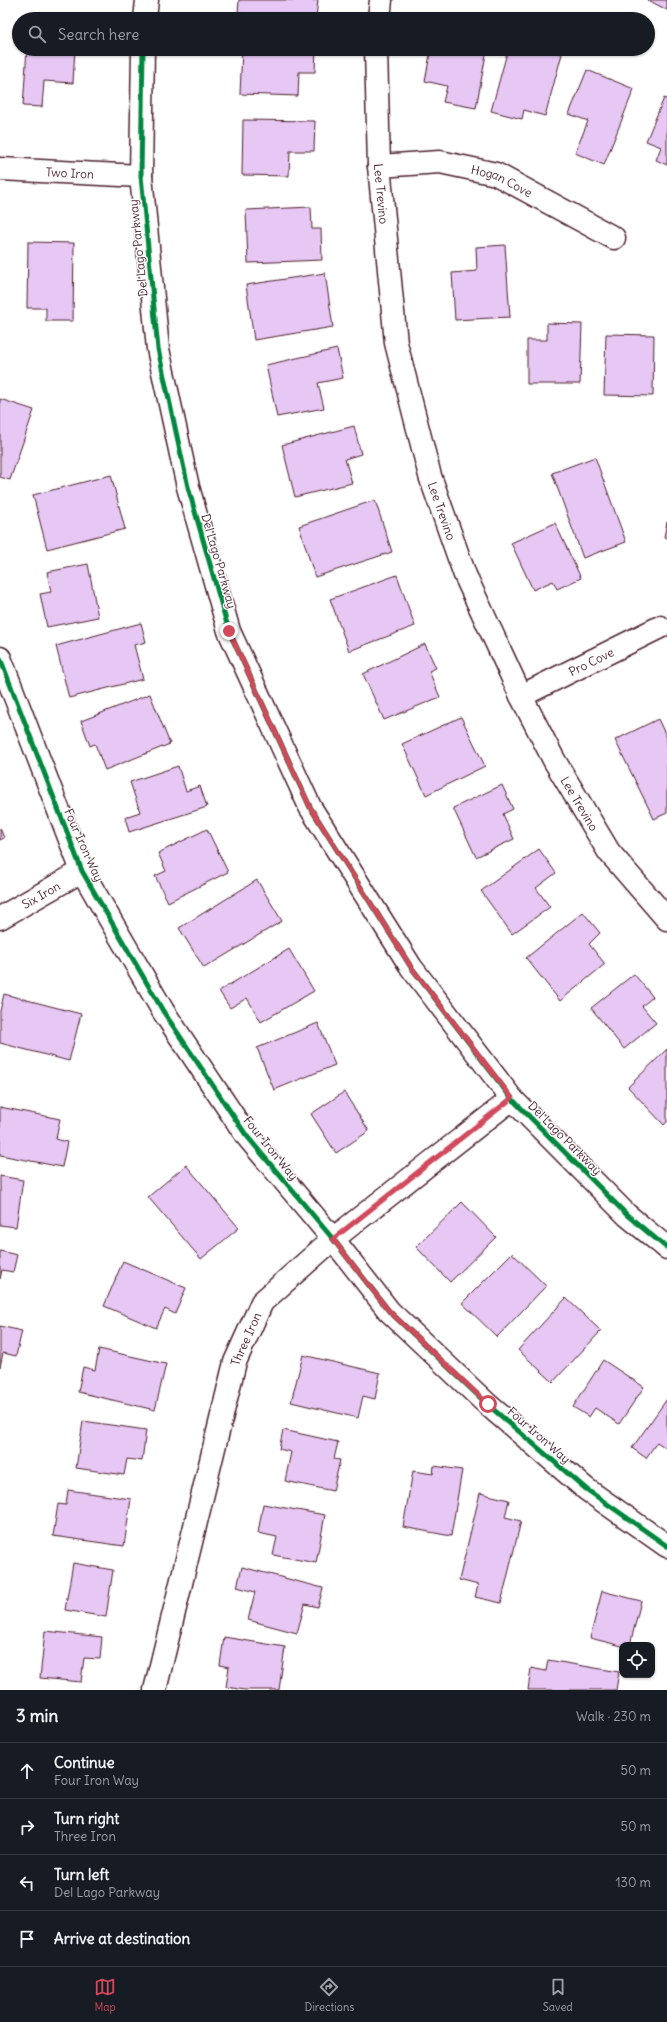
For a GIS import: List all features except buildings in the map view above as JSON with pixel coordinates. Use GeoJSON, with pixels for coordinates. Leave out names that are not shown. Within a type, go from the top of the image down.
{"type":"FeatureCollection","features":[{"type":"Feature","properties":{"kind":"street"},"geometry":{"type":"LineString","coordinates":[[146,12],[147,0]]}},
{"type":"Feature","properties":{"kind":"street"},"geometry":{"type":"LineString","coordinates":[[379,12],[381,0]]}},
{"type":"Feature","properties":{"kind":"street","name":"Del Lago Parkway"},"geometry":{"type":"LineString","coordinates":[[143,56],[141,176],[158,349],[188,487],[229,631],[310,807],[411,967],[512,1098],[627,1215],[667,1248]]}},
{"type":"Feature","properties":{"kind":"street","name":"Lee Trevino"},"geometry":{"type":"LineString","coordinates":[[376,56],[378,166],[396,343],[430,476],[465,575],[521,696],[554,760],[608,852],[667,919]]}},
{"type":"Feature","properties":{"kind":"street","name":"Hogan Cove"},"geometry":{"type":"LineString","coordinates":[[378,166],[440,162],[496,174],[614,238]]}},
{"type":"Feature","properties":{"kind":"street","name":"Two Iron"},"geometry":{"type":"LineString","coordinates":[[0,169],[141,176]]}},
{"type":"Feature","properties":{"kind":"street","name":"Pro Cove"},"geometry":{"type":"LineString","coordinates":[[521,696],[660,626]]}},
{"type":"Feature","properties":{"kind":"street","name":"Four Iron Way"},"geometry":{"type":"LineString","coordinates":[[0,658],[82,870],[163,1012],[242,1129],[333,1239],[389,1311],[488,1404],[586,1489],[667,1546]]}},
{"type":"Feature","properties":{"kind":"street","name":"Six Iron"},"geometry":{"type":"LineString","coordinates":[[0,918],[82,870]]}},
{"type":"Feature","properties":{"kind":"street","name":"Three Iron"},"geometry":{"type":"LineString","coordinates":[[155,1690],[235,1362],[262,1302],[333,1239],[512,1098]]}},
{"type":"Feature","properties":{"kind":"cycle path"},"geometry":{"type":"LineString","coordinates":[[143,56],[141,176],[158,349],[188,487],[229,631],[310,807],[411,967],[512,1099],[627,1215],[667,1248]]}},
{"type":"Feature","properties":{"kind":"cycle path"},"geometry":{"type":"LineString","coordinates":[[0,658],[82,871],[163,1011],[246,1135],[333,1239],[389,1311],[487,1404],[586,1489],[667,1546]]}},
{"type":"Feature","properties":{"kind":"route"},"geometry":{"type":"LineString","coordinates":[[229,631],[310,807],[411,967],[512,1098],[333,1239],[389,1311],[488,1404]]}}]}
